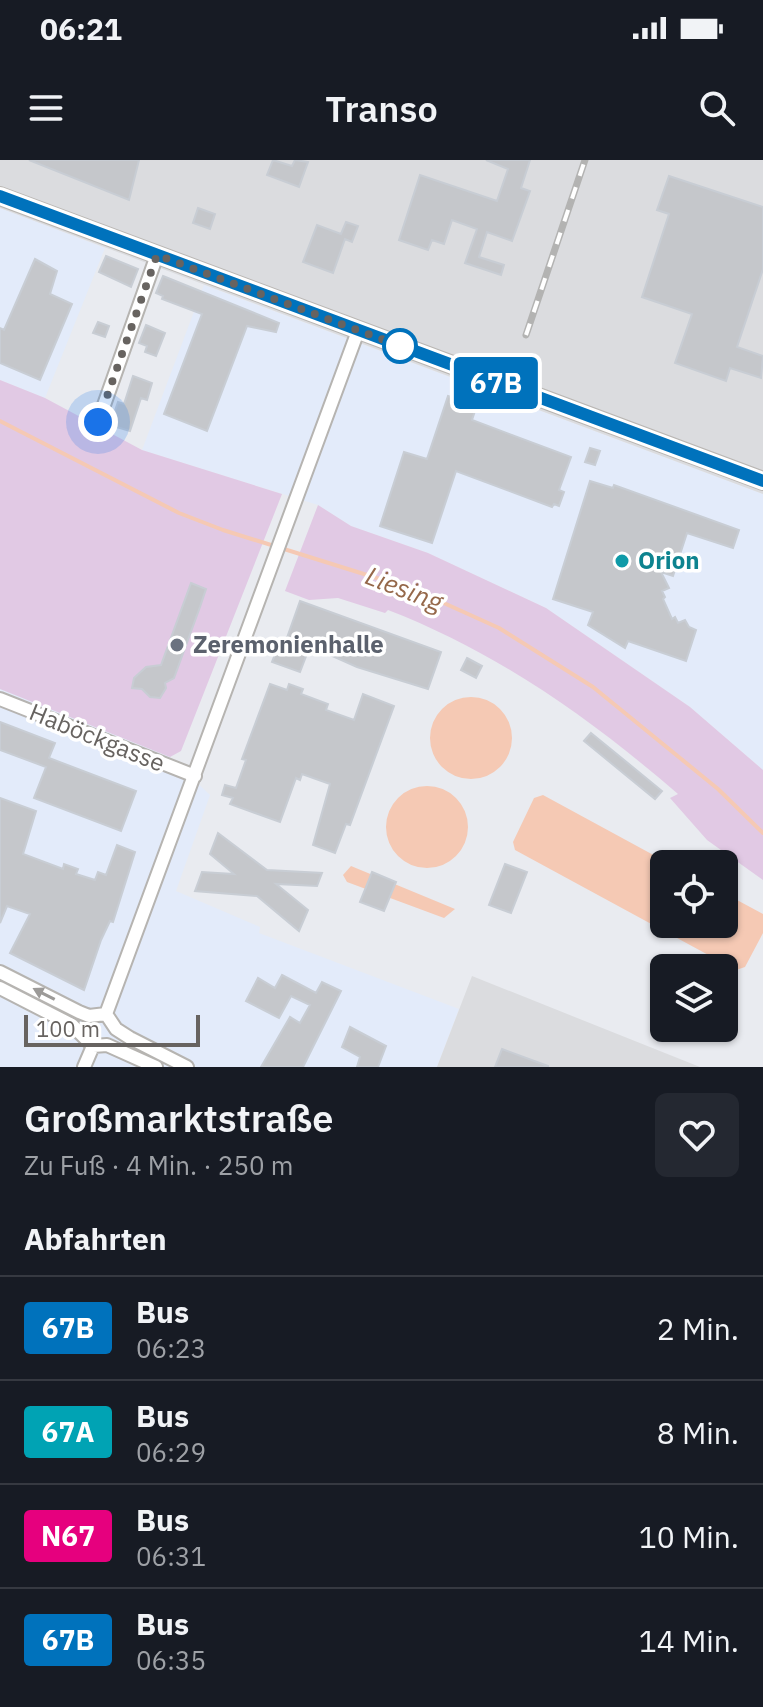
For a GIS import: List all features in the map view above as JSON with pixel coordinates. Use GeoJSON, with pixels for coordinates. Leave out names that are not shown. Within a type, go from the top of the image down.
{"type":"FeatureCollection","features":[{"type":"Feature","properties":{"kind":"main road"},"geometry":{"type":"LineString","coordinates":[[0,196],[763,481]]}},
{"type":"Feature","properties":{"kind":"street"},"geometry":{"type":"LineString","coordinates":[[98,422],[157,255]]}},
{"type":"Feature","properties":{"kind":"street"},"geometry":{"type":"LineString","coordinates":[[106,1014],[358,331]]}},
{"type":"Feature","properties":{"kind":"street","name":"Haböckgasse"},"geometry":{"type":"LineString","coordinates":[[0,699],[195,776]]}},
{"type":"Feature","properties":{"kind":"street"},"geometry":{"type":"LineString","coordinates":[[0,972],[89,1016],[106,1014]]}},
{"type":"Feature","properties":{"kind":"street"},"geometry":{"type":"LineString","coordinates":[[0,988],[82,1033],[93,1046]]}},
{"type":"Feature","properties":{"kind":"street"},"geometry":{"type":"LineString","coordinates":[[106,1014],[116,1029],[187,1067]]}},
{"type":"Feature","properties":{"kind":"street"},"geometry":{"type":"LineString","coordinates":[[82,1033],[89,1016]]}},
{"type":"Feature","properties":{"kind":"street"},"geometry":{"type":"LineString","coordinates":[[107,1045],[116,1029]]}},
{"type":"Feature","properties":{"kind":"street"},"geometry":{"type":"LineString","coordinates":[[93,1046],[107,1045],[156,1067]]}},
{"type":"Feature","properties":{"kind":"street"},"geometry":{"type":"LineString","coordinates":[[84,1067],[93,1046]]}},
{"type":"Feature","properties":{"kind":"shaded area"},"geometry":{"type":"Polygon","coordinates":[[[0,160],[763,160],[763,494],[0,208],[0,160]]]}},
{"type":"Feature","properties":{"kind":"shaded area"},"geometry":{"type":"Polygon","coordinates":[[[0,208],[105,248],[45,398],[0,380],[0,208]]]}},
{"type":"Feature","properties":{"kind":"shaded area"},"geometry":{"type":"Polygon","coordinates":[[[204,285],[763,494],[763,770],[690,707],[546,608],[428,553],[351,526],[318,505],[142,450],[204,285]]]}},
{"type":"Feature","properties":{"kind":"shaded area"},"geometry":{"type":"Polygon","coordinates":[[[0,380],[45,398],[142,450],[282,494],[181,751],[170,757],[0,689],[0,380]]]}},
{"type":"Feature","properties":{"kind":"shaded area"},"geometry":{"type":"Polygon","coordinates":[[[318,505],[351,526],[428,553],[546,608],[690,707],[763,770],[763,880],[738,862],[738,850],[721,850],[707,840],[670,798],[678,794],[645,766],[577,714],[505,667],[388,610],[385,613],[338,598],[309,600],[285,591],[318,505]]]}},
{"type":"Feature","properties":{"kind":"shaded area"},"geometry":{"type":"Polygon","coordinates":[[[0,689],[170,757],[210,795],[176,891],[260,927],[259,933],[459,1009],[437,1067],[0,1067],[0,689]]]}},
{"type":"Feature","properties":{"kind":"shaded area"},"geometry":{"type":"Polygon","coordinates":[[[471,697],[487,700],[500,709],[509,722],[512,738],[509,754],[500,767],[487,776],[471,779],[455,776],[442,767],[433,754],[430,738],[433,722],[442,709],[455,700],[471,697]]]}},
{"type":"Feature","properties":{"kind":"shaded area"},"geometry":{"type":"Polygon","coordinates":[[[427,786],[443,789],[456,798],[465,811],[468,827],[465,843],[456,856],[443,865],[427,868],[411,865],[398,856],[389,843],[386,827],[389,811],[398,798],[411,789],[427,786]]]}},
{"type":"Feature","properties":{"kind":"shaded area"},"geometry":{"type":"Polygon","coordinates":[[[543,795],[650,853],[650,923],[515,850],[513,842],[534,798],[543,795]]]}},
{"type":"Feature","properties":{"kind":"shaded area"},"geometry":{"type":"Polygon","coordinates":[[[351,866],[455,909],[444,918],[347,882],[343,875],[351,866]]]}},
{"type":"Feature","properties":{"kind":"shaded area"},"geometry":{"type":"Polygon","coordinates":[[[738,901],[763,914],[763,933],[745,967],[738,969],[738,954],[707,954],[677,938],[738,938],[738,901]]]}},
{"type":"Feature","properties":{"kind":"shaded area"},"geometry":{"type":"Polygon","coordinates":[[[472,976],[700,1067],[437,1067],[472,976]]]}},
{"type":"Feature","properties":{"kind":"building"},"geometry":{"type":"Polygon","coordinates":[[[29,160],[139,160],[129,200],[29,160]]]}},
{"type":"Feature","properties":{"kind":"building"},"geometry":{"type":"Polygon","coordinates":[[[273,160],[292,166],[295,160],[308,162],[299,187],[267,175],[273,160]]]}},
{"type":"Feature","properties":{"kind":"building"},"geometry":{"type":"Polygon","coordinates":[[[486,160],[530,160],[521,188],[530,191],[512,241],[487,232],[479,257],[504,265],[501,275],[465,263],[477,229],[452,220],[444,244],[432,240],[428,250],[399,240],[420,175],[497,201],[508,169],[486,160]]]}},
{"type":"Feature","properties":{"kind":"building"},"geometry":{"type":"Polygon","coordinates":[[[669,176],[763,207],[763,269],[737,347],[763,356],[761,378],[730,368],[726,381],[675,363],[692,314],[642,297],[669,214],[657,210],[669,176]]]}},
{"type":"Feature","properties":{"kind":"building"},"geometry":{"type":"Polygon","coordinates":[[[198,208],[215,214],[210,229],[193,223],[198,208]]]}},
{"type":"Feature","properties":{"kind":"building"},"geometry":{"type":"Polygon","coordinates":[[[346,222],[358,226],[352,242],[345,239],[333,273],[303,262],[317,225],[341,234],[346,222]]]}},
{"type":"Feature","properties":{"kind":"building"},"geometry":{"type":"Polygon","coordinates":[[[106,256],[138,269],[131,287],[99,272],[106,256]]]}},
{"type":"Feature","properties":{"kind":"building"},"geometry":{"type":"Polygon","coordinates":[[[35,259],[57,271],[50,294],[72,304],[40,380],[0,363],[0,328],[4,330],[35,259]]]}},
{"type":"Feature","properties":{"kind":"building"},"geometry":{"type":"Polygon","coordinates":[[[163,276],[279,323],[276,332],[247,326],[207,431],[164,414],[202,314],[162,299],[163,296],[156,293],[163,276]]]}},
{"type":"Feature","properties":{"kind":"building"},"geometry":{"type":"Polygon","coordinates":[[[98,322],[109,326],[105,337],[93,333],[98,322]]]}},
{"type":"Feature","properties":{"kind":"building"},"geometry":{"type":"Polygon","coordinates":[[[146,325],[165,333],[156,356],[145,352],[147,346],[139,343],[146,325]]]}},
{"type":"Feature","properties":{"kind":"building"},"geometry":{"type":"Polygon","coordinates":[[[133,376],[152,383],[147,400],[141,398],[130,431],[110,425],[118,402],[124,404],[133,376]]]}},
{"type":"Feature","properties":{"kind":"building"},"geometry":{"type":"Polygon","coordinates":[[[448,396],[477,405],[472,420],[571,457],[559,490],[564,492],[559,506],[554,504],[552,507],[456,471],[432,543],[380,526],[404,452],[427,459],[448,396]]]}},
{"type":"Feature","properties":{"kind":"building"},"geometry":{"type":"Polygon","coordinates":[[[590,448],[600,451],[595,465],[585,462],[590,448]]]}},
{"type":"Feature","properties":{"kind":"building","name":"Orion"},"geometry":{"type":"Polygon","coordinates":[[[590,481],[613,488],[614,485],[739,530],[733,548],[687,533],[673,576],[661,572],[669,588],[662,591],[663,599],[672,619],[675,617],[678,623],[685,620],[689,627],[696,630],[686,661],[628,641],[625,648],[588,625],[593,612],[553,599],[590,481]]]}},
{"type":"Feature","properties":{"kind":"building","name":"Zeremonienhalle"},"geometry":{"type":"Polygon","coordinates":[[[191,583],[206,589],[200,607],[174,678],[165,683],[166,688],[160,698],[150,697],[142,689],[132,688],[134,678],[146,667],[161,665],[191,583]]]}},
{"type":"Feature","properties":{"kind":"building"},"geometry":{"type":"Polygon","coordinates":[[[300,601],[441,652],[428,689],[357,667],[310,646],[300,672],[272,662],[278,647],[283,649],[300,601]]]}},
{"type":"Feature","properties":{"kind":"building"},"geometry":{"type":"Polygon","coordinates":[[[467,658],[482,666],[476,678],[461,670],[467,658]]]}},
{"type":"Feature","properties":{"kind":"building"},"geometry":{"type":"Polygon","coordinates":[[[270,684],[287,690],[289,684],[303,689],[301,694],[328,704],[326,710],[354,720],[363,694],[394,706],[350,825],[346,824],[335,853],[313,845],[330,784],[302,774],[300,780],[296,778],[280,822],[230,804],[233,798],[222,795],[225,785],[236,788],[246,760],[242,759],[270,684]]]}},
{"type":"Feature","properties":{"kind":"building"},"geometry":{"type":"Polygon","coordinates":[[[0,722],[55,743],[49,758],[136,791],[121,831],[34,798],[46,767],[0,750],[0,722]]]}},
{"type":"Feature","properties":{"kind":"building"},"geometry":{"type":"Polygon","coordinates":[[[591,733],[662,791],[655,799],[584,741],[591,733]]]}},
{"type":"Feature","properties":{"kind":"building"},"geometry":{"type":"Polygon","coordinates":[[[0,798],[36,811],[23,854],[63,869],[64,864],[78,869],[76,874],[95,880],[98,872],[106,875],[117,845],[135,852],[113,922],[110,921],[101,940],[84,990],[10,953],[30,914],[7,906],[0,923],[0,798]]]}},
{"type":"Feature","properties":{"kind":"building"},"geometry":{"type":"Polygon","coordinates":[[[218,833],[267,870],[322,873],[317,886],[276,884],[308,910],[299,931],[257,896],[195,891],[202,872],[234,874],[210,854],[218,833]]]}},
{"type":"Feature","properties":{"kind":"building"},"geometry":{"type":"Polygon","coordinates":[[[505,864],[527,872],[511,913],[489,905],[505,864]]]}},
{"type":"Feature","properties":{"kind":"building"},"geometry":{"type":"Polygon","coordinates":[[[372,872],[396,882],[384,911],[360,902],[372,872]]]}},
{"type":"Feature","properties":{"kind":"building"},"geometry":{"type":"Polygon","coordinates":[[[282,975],[316,993],[322,982],[341,991],[303,1067],[261,1067],[290,1017],[300,1023],[310,1005],[291,996],[279,1018],[246,1001],[258,978],[275,988],[282,975]]]}},
{"type":"Feature","properties":{"kind":"building"},"geometry":{"type":"Polygon","coordinates":[[[350,1027],[386,1046],[378,1067],[357,1067],[360,1057],[342,1047],[350,1027]]]}},
{"type":"Feature","properties":{"kind":"building"},"geometry":{"type":"Polygon","coordinates":[[[502,1049],[548,1066],[548,1067],[495,1067],[502,1049]]]}},
{"type":"Feature","properties":{"kind":"waterway","name":"Liesing"},"geometry":{"type":"LineString","coordinates":[[0,421],[179,513],[223,530],[415,590],[499,628],[593,687],[718,789],[763,833]]}},
{"type":"Feature","properties":{"kind":"railway"},"geometry":{"type":"LineString","coordinates":[[526,335],[585,160]]}},
{"type":"Feature","properties":{"kind":"bus line","name":"67B"},"geometry":{"type":"LineString","coordinates":[[0,196],[763,481]]}},
{"type":"Feature","properties":{"kind":"place","name":"Orion"},"geometry":{"type":"Point","coordinates":[622,561]}},
{"type":"Feature","properties":{"kind":"place","name":"Zeremonienhalle"},"geometry":{"type":"Point","coordinates":[177,645]}},
{"type":"Feature","properties":{"kind":"route"},"geometry":{"type":"LineString","coordinates":[[98,422],[157,255],[400,346]]}}]}
